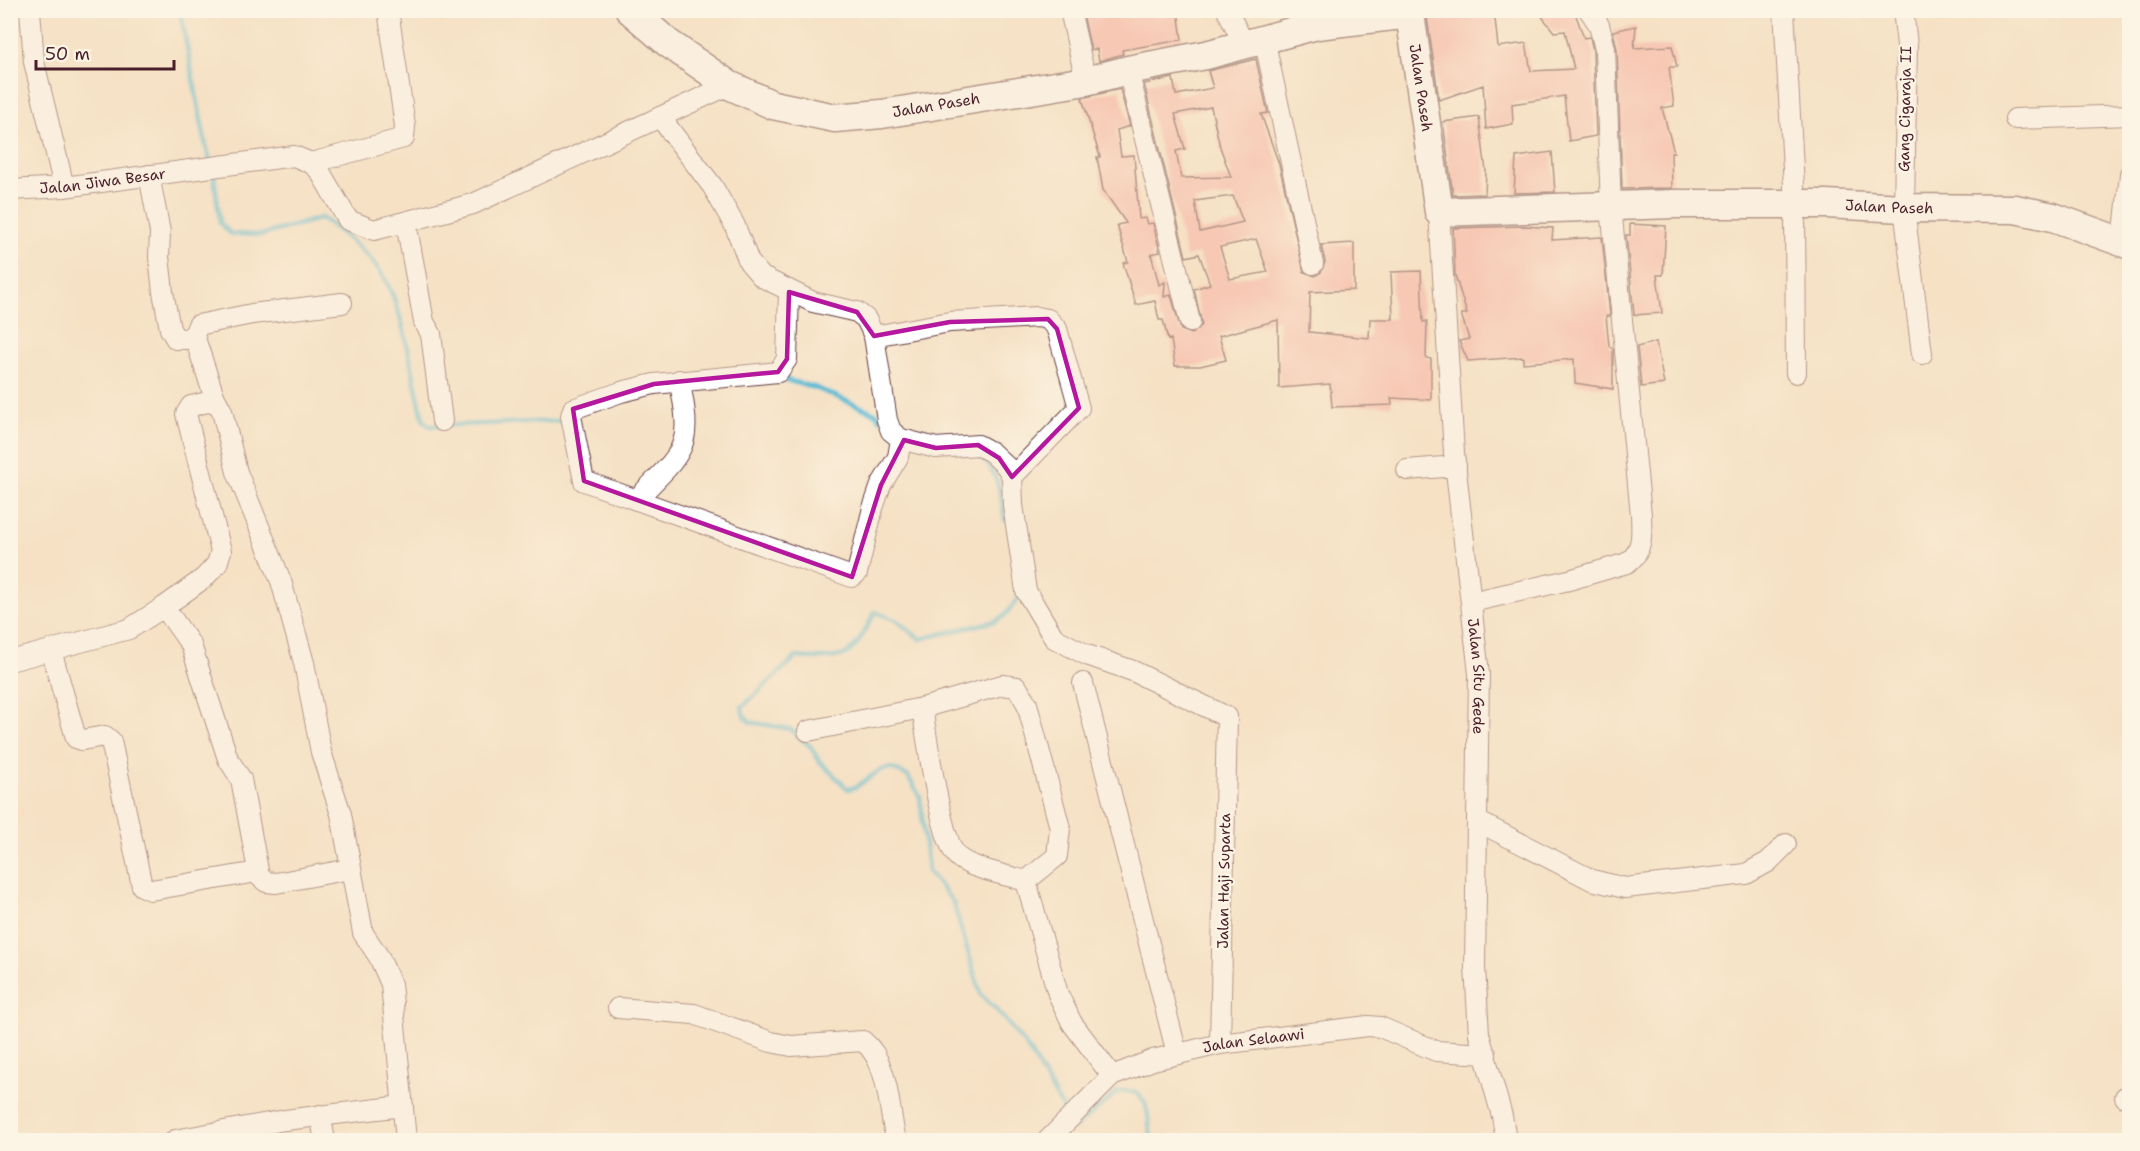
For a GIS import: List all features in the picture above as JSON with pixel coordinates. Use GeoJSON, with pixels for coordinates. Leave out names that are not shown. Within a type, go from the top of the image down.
{"type":"FeatureCollection","features":[{"type":"Feature","properties":{"kind":"street"},"geometry":{"type":"LineString","coordinates":[[30,10],[34,62],[64,187]]}},
{"type":"Feature","properties":{"kind":"street"},"geometry":{"type":"LineString","coordinates":[[311,163],[404,138],[405,126],[388,10]]}},
{"type":"Feature","properties":{"kind":"street","name":"Jalan Paseh"},"geometry":{"type":"LineString","coordinates":[[630,10],[668,43],[729,86],[773,105],[835,118],[882,114],[1086,81],[1128,70],[1206,56],[1317,25],[1410,12],[1439,212],[1796,204],[2015,209],[2053,217],[2126,243]]}},
{"type":"Feature","properties":{"kind":"street"},"geometry":{"type":"LineString","coordinates":[[1070,10],[1086,81]]}},
{"type":"Feature","properties":{"kind":"street"},"geometry":{"type":"LineString","coordinates":[[1227,10],[1254,41],[1313,264]]}},
{"type":"Feature","properties":{"kind":"street"},"geometry":{"type":"LineString","coordinates":[[1471,602],[1569,580],[1626,563],[1638,552],[1641,515],[1611,207],[1605,49],[1599,25],[1589,10]]}},
{"type":"Feature","properties":{"kind":"street"},"geometry":{"type":"LineString","coordinates":[[1784,10],[1796,204],[1796,373]]}},
{"type":"Feature","properties":{"kind":"street","name":"Gang Cigaraja II"},"geometry":{"type":"LineString","coordinates":[[1904,10],[1907,45],[1904,208],[1922,354]]}},
{"type":"Feature","properties":{"kind":"street"},"geometry":{"type":"LineString","coordinates":[[1128,70],[1190,322]]}},
{"type":"Feature","properties":{"kind":"street"},"geometry":{"type":"LineString","coordinates":[[311,163],[320,170],[348,220],[355,225],[374,230],[473,204],[729,86]]}},
{"type":"Feature","properties":{"kind":"street"},"geometry":{"type":"LineString","coordinates":[[2015,119],[2130,115]]}},
{"type":"Feature","properties":{"kind":"street"},"geometry":{"type":"LineString","coordinates":[[660,117],[713,187],[735,226],[749,262],[762,277],[813,302],[857,312],[866,319],[874,336],[887,420],[901,444],[936,448],[978,445],[999,458],[1012,477],[1079,408],[1057,329],[1048,319],[1037,317],[950,322],[874,336]]}},
{"type":"Feature","properties":{"kind":"street","name":"Jalan Jiwa Besar"},"geometry":{"type":"LineString","coordinates":[[10,190],[64,187],[294,156],[311,163]]}},
{"type":"Feature","properties":{"kind":"street"},"geometry":{"type":"LineString","coordinates":[[2126,243],[2130,174]]}},
{"type":"Feature","properties":{"kind":"street"},"geometry":{"type":"LineString","coordinates":[[149,175],[160,232],[160,272],[170,329],[176,339],[186,339],[194,335]]}},
{"type":"Feature","properties":{"kind":"street","name":"Jalan Situ Gede"},"geometry":{"type":"LineString","coordinates":[[1439,212],[1456,466],[1479,674],[1475,967],[1479,1034],[1486,1054],[1506,1140]]}},
{"type":"Feature","properties":{"kind":"street"},"geometry":{"type":"LineString","coordinates":[[406,222],[424,322],[431,334],[442,421]]}},
{"type":"Feature","properties":{"kind":"street"},"geometry":{"type":"LineString","coordinates":[[789,292],[787,359],[782,369],[773,373],[621,392],[573,409],[572,422],[584,481],[852,576],[856,573],[881,485],[901,444]]}},
{"type":"Feature","properties":{"kind":"street"},"geometry":{"type":"LineString","coordinates":[[342,303],[252,314],[198,325],[194,335],[214,396],[222,411],[237,472],[284,591],[304,663],[321,752],[340,814],[363,933],[379,957],[391,984],[406,1140]]}},
{"type":"Feature","properties":{"kind":"street"},"geometry":{"type":"LineString","coordinates":[[636,500],[672,461],[686,438],[680,386]]}},
{"type":"Feature","properties":{"kind":"street"},"geometry":{"type":"LineString","coordinates":[[10,661],[129,629],[164,608],[204,578],[217,564],[220,551],[186,414],[191,406],[212,401],[214,396]]}},
{"type":"Feature","properties":{"kind":"street"},"geometry":{"type":"LineString","coordinates":[[1407,470],[1456,466]]}},
{"type":"Feature","properties":{"kind":"street","name":"Jalan Haji Suparta"},"geometry":{"type":"LineString","coordinates":[[1012,477],[1013,505],[1026,591],[1054,638],[1062,644],[1132,671],[1227,717],[1220,1044]]}},
{"type":"Feature","properties":{"kind":"street"},"geometry":{"type":"LineString","coordinates":[[164,608],[191,645],[228,759],[241,779],[257,873],[266,882],[276,883],[350,868]]}},
{"type":"Feature","properties":{"kind":"street"},"geometry":{"type":"LineString","coordinates":[[51,650],[76,738],[82,740],[105,736],[111,741],[142,886],[151,890],[257,873]]}},
{"type":"Feature","properties":{"kind":"street"},"geometry":{"type":"LineString","coordinates":[[1083,683],[1177,1054]]}},
{"type":"Feature","properties":{"kind":"street"},"geometry":{"type":"LineString","coordinates":[[808,731],[922,708],[1002,685],[1017,687],[1027,704],[1060,828],[1057,856],[1026,881]]}},
{"type":"Feature","properties":{"kind":"street"},"geometry":{"type":"LineString","coordinates":[[922,708],[946,834],[956,855],[970,864],[1026,881]]}},
{"type":"Feature","properties":{"kind":"street"},"geometry":{"type":"LineString","coordinates":[[1477,821],[1592,880],[1626,888],[1746,874],[1768,862],[1786,844]]}},
{"type":"Feature","properties":{"kind":"street"},"geometry":{"type":"LineString","coordinates":[[1026,881],[1058,994],[1072,1023],[1112,1076]]}},
{"type":"Feature","properties":{"kind":"street"},"geometry":{"type":"LineString","coordinates":[[618,1008],[694,1014],[771,1042],[791,1046],[863,1041],[872,1049],[887,1090],[896,1140]]}},
{"type":"Feature","properties":{"kind":"street","name":"Jalan Selaawi"},"geometry":{"type":"LineString","coordinates":[[1048,1139],[1112,1076],[1177,1054],[1220,1044],[1368,1026],[1380,1027],[1436,1051],[1486,1054]]}},
{"type":"Feature","properties":{"kind":"street"},"geometry":{"type":"LineString","coordinates":[[175,1140],[320,1115],[403,1106]]}},
{"type":"Feature","properties":{"kind":"street"},"geometry":{"type":"LineString","coordinates":[[320,1115],[325,1140]]}},
{"type":"Feature","properties":{"kind":"highlighted area"},"geometry":{"type":"Polygon","coordinates":[[[789,292],[857,312],[874,336],[950,322],[1048,319],[1057,329],[1079,408],[1012,477],[999,458],[978,445],[936,448],[904,440],[881,485],[852,577],[584,481],[573,409],[654,384],[778,372],[787,359],[789,292]]]}},
{"type":"Feature","properties":{"kind":"building"},"geometry":{"type":"Polygon","coordinates":[[[1082,10],[1178,10],[1182,40],[1122,50],[1123,54],[1099,61],[1097,49],[1091,50],[1082,10]]]}},
{"type":"Feature","properties":{"kind":"building"},"geometry":{"type":"Polygon","coordinates":[[[1426,10],[1494,10],[1498,47],[1526,43],[1531,71],[1574,69],[1565,31],[1554,32],[1537,10],[1574,10],[1584,38],[1590,37],[1593,51],[1596,136],[1569,141],[1564,96],[1512,104],[1513,124],[1486,129],[1483,85],[1439,100],[1426,10]]]}},
{"type":"Feature","properties":{"kind":"building"},"geometry":{"type":"Polygon","coordinates":[[[1636,26],[1634,48],[1672,46],[1677,67],[1669,67],[1674,106],[1662,108],[1674,152],[1671,152],[1672,188],[1622,189],[1617,49],[1613,31],[1636,26]]]}},
{"type":"Feature","properties":{"kind":"building"},"geometry":{"type":"Polygon","coordinates":[[[1256,59],[1268,113],[1261,114],[1279,164],[1304,272],[1315,276],[1321,272],[1325,262],[1321,245],[1354,243],[1354,290],[1310,292],[1309,332],[1369,338],[1370,319],[1393,319],[1391,272],[1421,271],[1423,322],[1427,321],[1426,358],[1431,359],[1431,400],[1391,398],[1392,405],[1332,407],[1330,384],[1279,388],[1278,320],[1219,336],[1226,360],[1200,366],[1175,366],[1171,339],[1168,340],[1163,320],[1159,320],[1155,301],[1136,305],[1123,263],[1128,262],[1117,225],[1126,223],[1103,190],[1097,157],[1100,157],[1082,98],[1120,89],[1130,126],[1117,130],[1121,156],[1134,155],[1139,219],[1145,218],[1147,224],[1153,223],[1160,252],[1151,254],[1159,285],[1165,282],[1164,297],[1171,295],[1181,330],[1192,334],[1202,325],[1194,289],[1210,284],[1199,254],[1186,257],[1144,84],[1173,78],[1176,95],[1213,88],[1208,71],[1256,59]],[[1211,107],[1175,114],[1185,149],[1176,151],[1181,178],[1231,177],[1220,147],[1211,107]],[[1233,196],[1195,201],[1200,232],[1243,222],[1233,196]],[[1256,239],[1220,247],[1230,279],[1268,272],[1256,239]]]}},
{"type":"Feature","properties":{"kind":"building"},"geometry":{"type":"Polygon","coordinates":[[[1479,117],[1486,171],[1485,194],[1453,195],[1443,122],[1479,117]]]}},
{"type":"Feature","properties":{"kind":"building"},"geometry":{"type":"Polygon","coordinates":[[[1552,152],[1555,192],[1514,193],[1516,157],[1552,152]]]}},
{"type":"Feature","properties":{"kind":"building"},"geometry":{"type":"Polygon","coordinates":[[[1630,224],[1666,226],[1663,275],[1657,275],[1662,313],[1634,315],[1626,235],[1630,235],[1630,224]]]}},
{"type":"Feature","properties":{"kind":"building"},"geometry":{"type":"Polygon","coordinates":[[[1525,226],[1553,228],[1552,240],[1602,237],[1610,316],[1606,316],[1609,346],[1613,349],[1613,389],[1575,383],[1574,359],[1523,363],[1523,357],[1468,361],[1459,341],[1469,339],[1461,314],[1467,314],[1455,275],[1453,228],[1525,226]]]}},
{"type":"Feature","properties":{"kind":"building"},"geometry":{"type":"Polygon","coordinates":[[[1656,342],[1664,384],[1641,387],[1637,347],[1656,342]]]}},
{"type":"Feature","properties":{"kind":"waterway"},"geometry":{"type":"LineString","coordinates":[[180,10],[206,146],[214,175],[220,223],[231,234],[261,235],[322,218],[369,257],[383,276],[395,303],[424,421],[430,426],[569,422]]}},
{"type":"Feature","properties":{"kind":"waterway"},"geometry":{"type":"LineString","coordinates":[[779,378],[816,388],[877,414],[880,419]]}},
{"type":"Feature","properties":{"kind":"waterway"},"geometry":{"type":"LineString","coordinates":[[975,454],[983,459],[994,474],[1005,520]]}},
{"type":"Feature","properties":{"kind":"waterway"},"geometry":{"type":"LineString","coordinates":[[1018,591],[1019,598],[1005,615],[996,621],[920,639],[896,620],[875,612],[854,648],[847,653],[828,658],[796,657],[742,707],[743,714],[750,722],[790,729],[810,746],[820,762],[848,789],[856,787],[880,770],[891,768],[908,776],[920,797],[928,871],[953,902],[981,995],[997,1010],[1027,1047],[1066,1114]]}},
{"type":"Feature","properties":{"kind":"waterway"},"geometry":{"type":"LineString","coordinates":[[1070,1122],[1074,1128],[1119,1091],[1130,1091],[1143,1099],[1146,1105],[1151,1140]]}}]}
